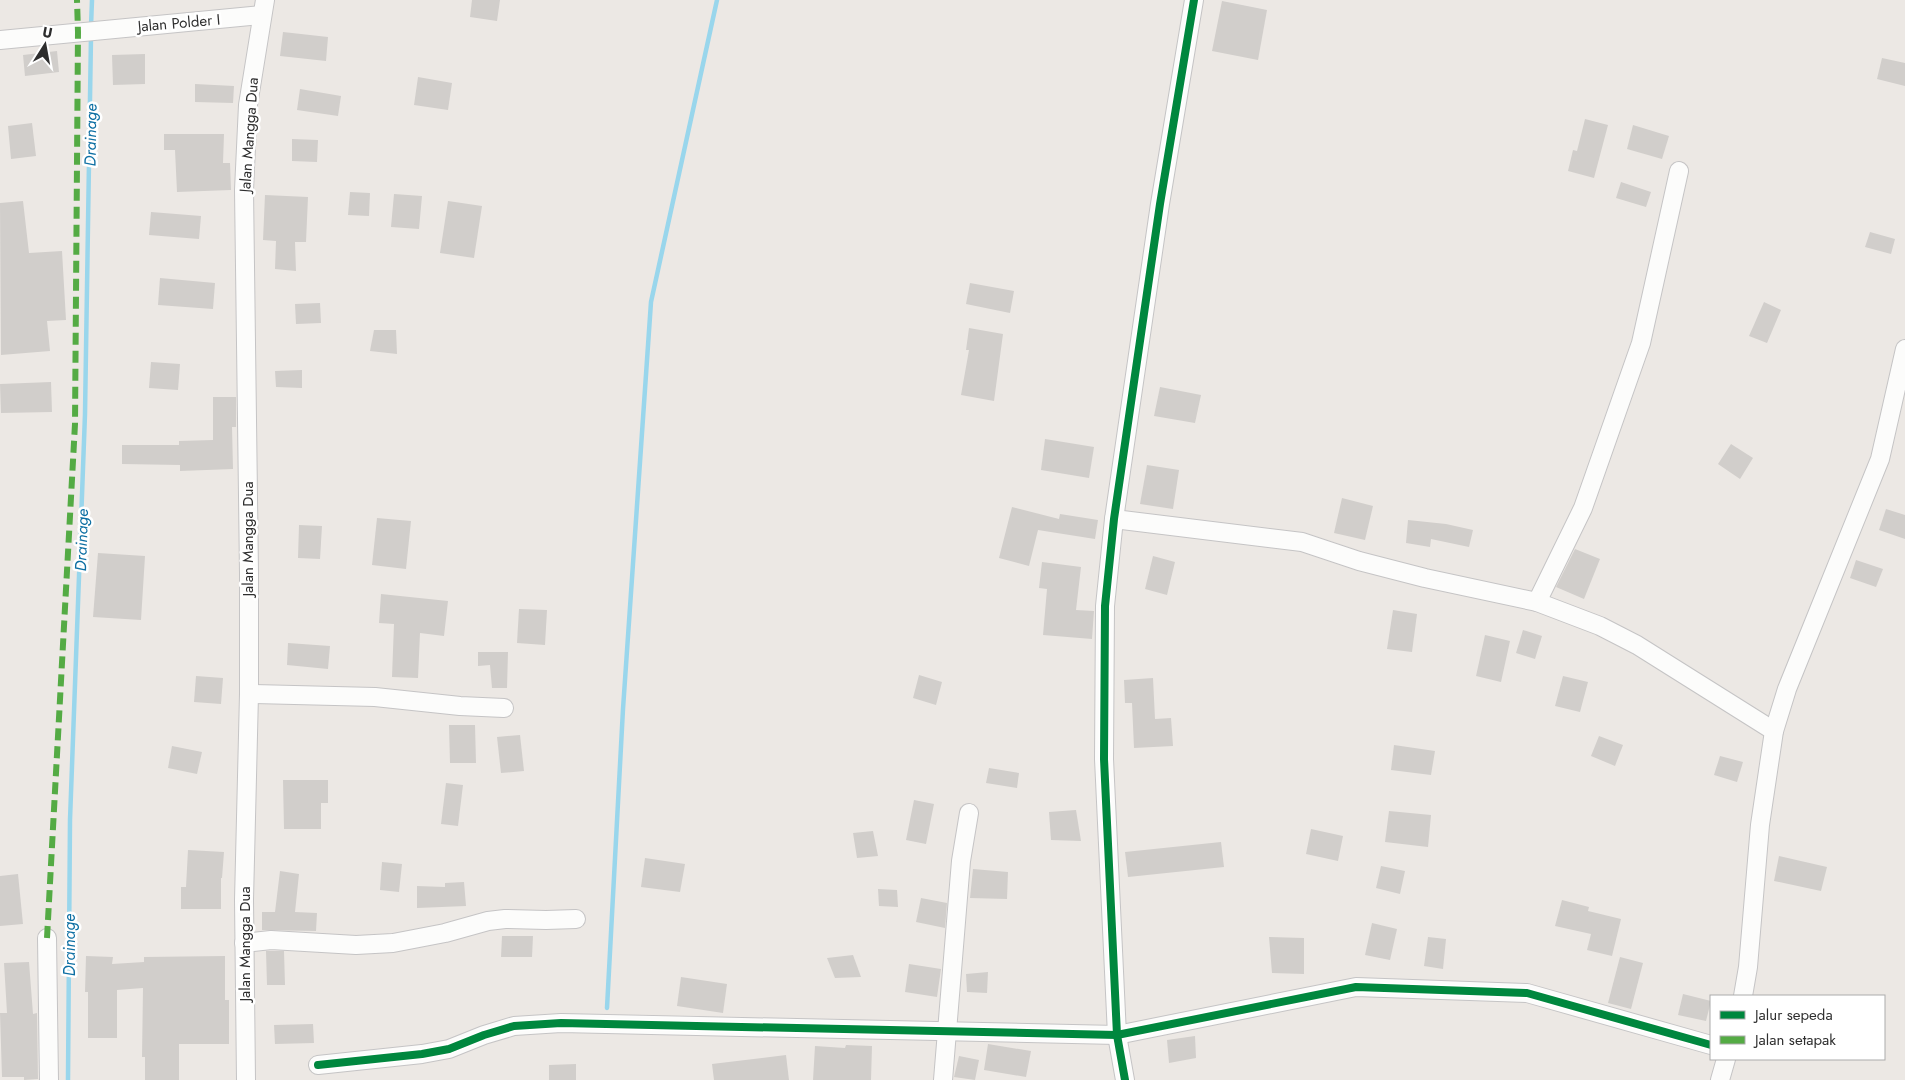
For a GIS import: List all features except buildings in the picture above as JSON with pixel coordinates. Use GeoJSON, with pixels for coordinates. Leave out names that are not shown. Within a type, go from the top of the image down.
{"type":"FeatureCollection","features":[{"type":"Feature","properties":{"kind":"street"},"geometry":{"type":"LineString","coordinates":[[1125,1080],[1117,1035],[1104,759],[1105,606],[1114,519],[1160,204],[1194,0]]}},
{"type":"Feature","properties":{"kind":"street","name":"Jalan Polder I"},"geometry":{"type":"LineString","coordinates":[[0,40],[87,31],[264,7]]}},
{"type":"Feature","properties":{"kind":"street","name":"Jalan Mangga Dua"},"geometry":{"type":"LineString","coordinates":[[246,1080],[244,943],[249,694],[249,572],[244,190],[248,105],[264,7]]}},
{"type":"Feature","properties":{"kind":"street"},"geometry":{"type":"LineString","coordinates":[[1538,602],[1583,508],[1641,343],[1679,171]]}},
{"type":"Feature","properties":{"kind":"street"},"geometry":{"type":"LineString","coordinates":[[1743,995],[1748,967],[1760,825],[1774,731],[1787,689],[1880,459],[1905,349]]}},
{"type":"Feature","properties":{"kind":"street"},"geometry":{"type":"LineString","coordinates":[[1114,519],[1302,542],[1358,561],[1415,576],[1538,602],[1600,626],[1637,645],[1774,731]]}},
{"type":"Feature","properties":{"kind":"street"},"geometry":{"type":"LineString","coordinates":[[249,694],[375,697],[460,706],[504,708]]}},
{"type":"Feature","properties":{"kind":"street"},"geometry":{"type":"LineString","coordinates":[[943,1080],[961,861],[969,813]]}},
{"type":"Feature","properties":{"kind":"street"},"geometry":{"type":"LineString","coordinates":[[244,943],[271,940],[356,945],[393,942],[446,933],[488,921],[505,919],[576,919]]}},
{"type":"Feature","properties":{"kind":"street"},"geometry":{"type":"LineString","coordinates":[[47,938],[49,1080]]}},
{"type":"Feature","properties":{"kind":"street"},"geometry":{"type":"LineString","coordinates":[[318,1065],[422,1054],[449,1049],[484,1035],[514,1026],[562,1023],[1117,1035],[1356,987],[1527,992],[1710,1045]]}},
{"type":"Feature","properties":{"kind":"street"},"geometry":{"type":"LineString","coordinates":[[1720,1080],[1726,1060]]}},
{"type":"Feature","properties":{"kind":"waterway","name":"Drainage"},"geometry":{"type":"LineString","coordinates":[[91,26],[92,0]]}},
{"type":"Feature","properties":{"kind":"waterway"},"geometry":{"type":"LineString","coordinates":[[607,1008],[623,709],[651,302],[717,0]]}},
{"type":"Feature","properties":{"kind":"waterway","name":"Drainage"},"geometry":{"type":"LineString","coordinates":[[68,1080],[70,820],[85,414],[91,36]]}},
{"type":"Feature","properties":{"kind":"marked path"},"geometry":{"type":"LineString","coordinates":[[47,938],[75,424],[77,0]]}},
{"type":"Feature","properties":{"kind":"cycle path"},"geometry":{"type":"LineString","coordinates":[[1125,1080],[1117,1035],[1104,759],[1105,606],[1114,519],[1160,204],[1194,0]]}},
{"type":"Feature","properties":{"kind":"cycle path"},"geometry":{"type":"LineString","coordinates":[[318,1065],[422,1054],[449,1049],[484,1035],[514,1026],[561,1023],[1117,1035],[1356,987],[1527,993],[1710,1045]]}}]}
